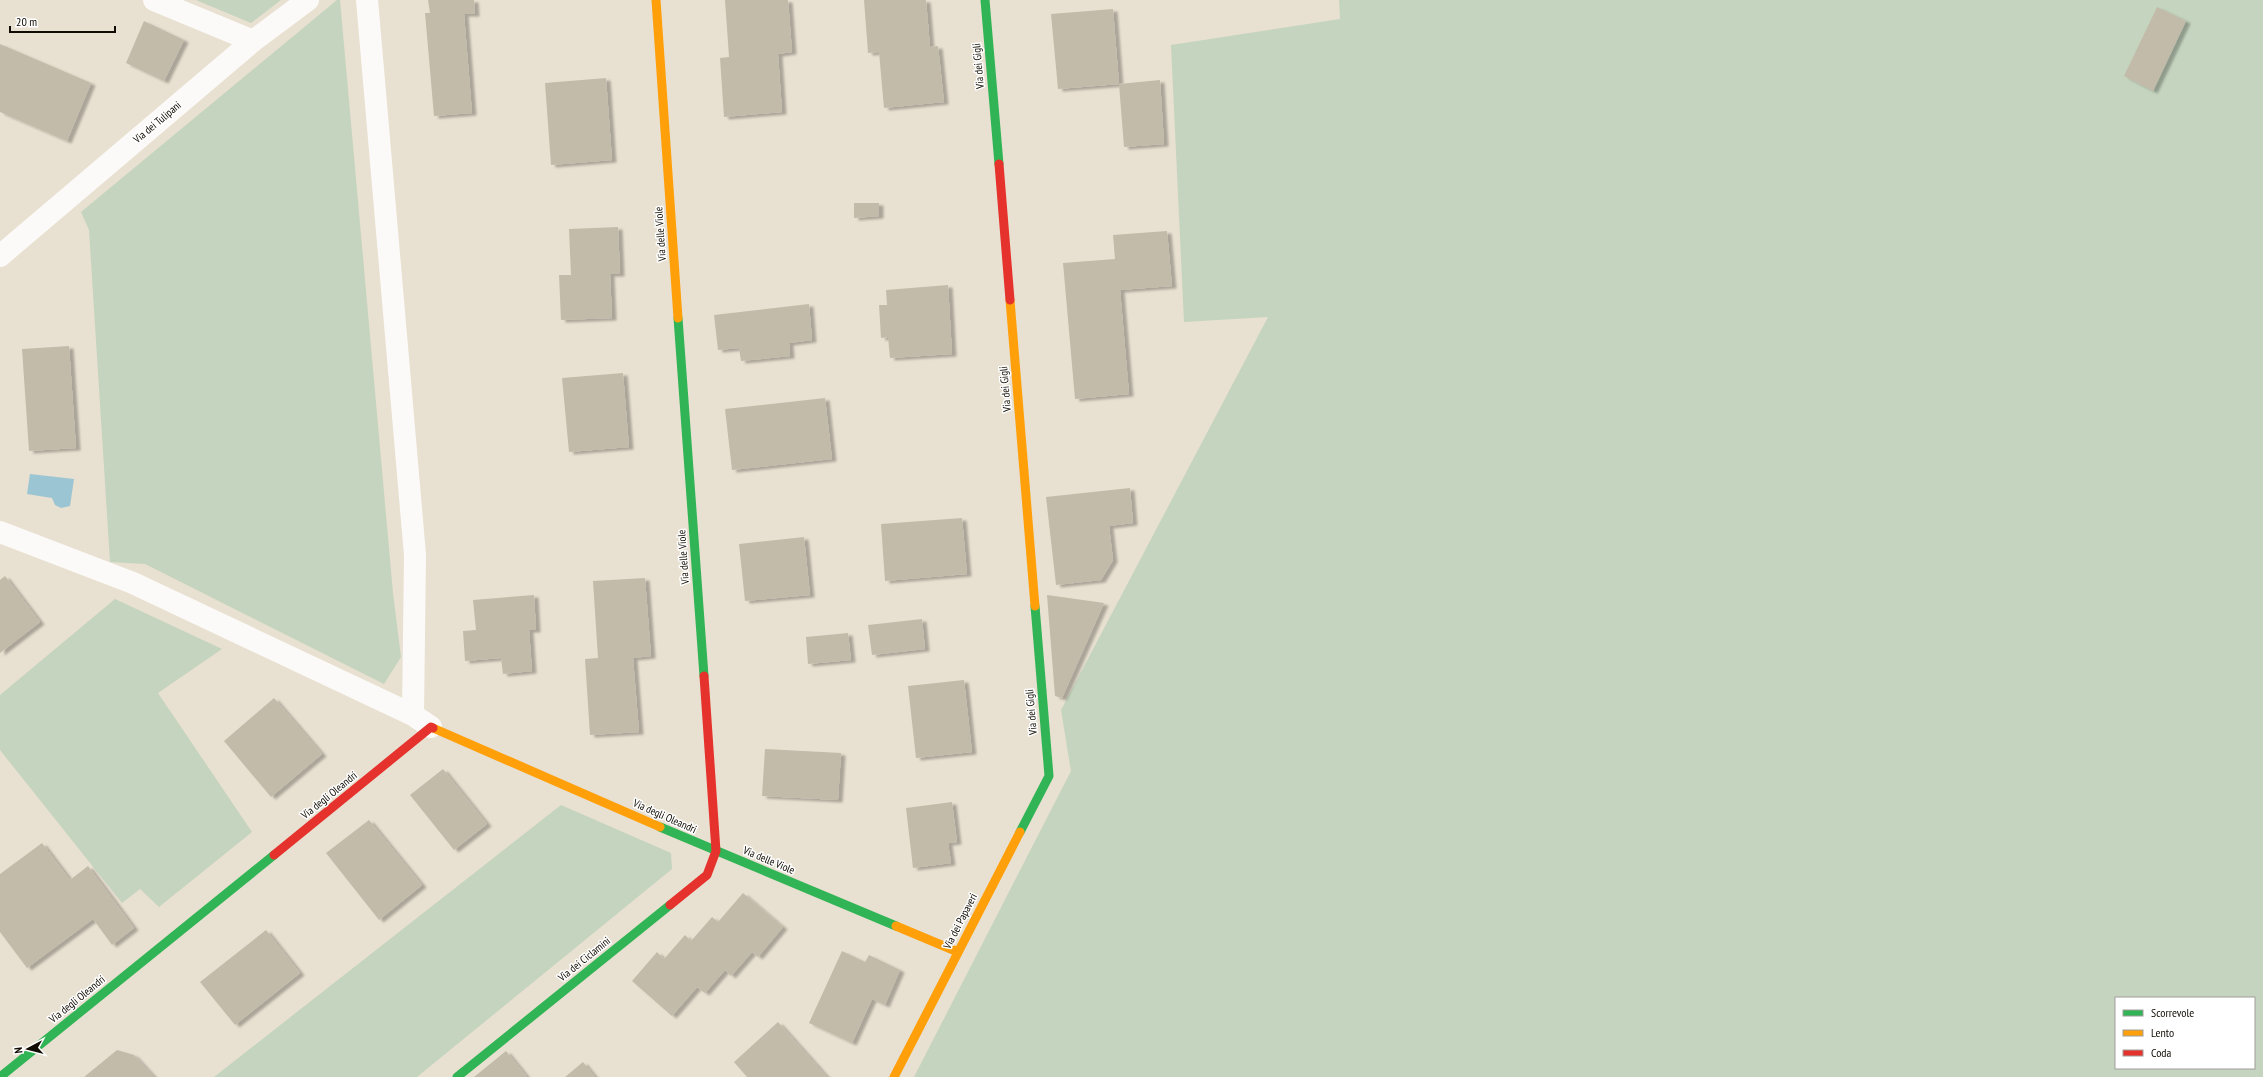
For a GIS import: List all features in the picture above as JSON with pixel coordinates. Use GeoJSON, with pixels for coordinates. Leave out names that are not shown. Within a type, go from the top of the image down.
{"type":"FeatureCollection","features":[{"type":"Feature","properties":{"kind":"street"},"geometry":{"type":"LineString","coordinates":[[154,0],[253,41]]}},
{"type":"Feature","properties":{"kind":"street","name":"Via dei Tulipani"},"geometry":{"type":"LineString","coordinates":[[3,252],[253,41],[308,0]]}},
{"type":"Feature","properties":{"kind":"street"},"geometry":{"type":"LineString","coordinates":[[367,0],[415,554],[413,714]]}},
{"type":"Feature","properties":{"kind":"street","name":"Via delle Viole"},"geometry":{"type":"LineString","coordinates":[[656,0],[716,851],[958,952]]}},
{"type":"Feature","properties":{"kind":"street","name":"Via dei Gigli"},"geometry":{"type":"LineString","coordinates":[[984,0],[1049,776]]}},
{"type":"Feature","properties":{"kind":"street"},"geometry":{"type":"LineString","coordinates":[[0,532],[133,583],[413,714],[431,727]]}},
{"type":"Feature","properties":{"kind":"street","name":"Via degli Oleandri"},"geometry":{"type":"LineString","coordinates":[[0,1077],[431,727],[716,851]]}},
{"type":"Feature","properties":{"kind":"street","name":"Via dei Papaveri"},"geometry":{"type":"LineString","coordinates":[[894,1077],[1049,776]]}},
{"type":"Feature","properties":{"kind":"street","name":"Via dei Ciclamini"},"geometry":{"type":"LineString","coordinates":[[457,1077],[707,875],[716,851]]}},
{"type":"Feature","properties":{"kind":"green space"},"geometry":{"type":"Polygon","coordinates":[[[196,0],[281,0],[251,23],[196,0]]]}},
{"type":"Feature","properties":{"kind":"green space"},"geometry":{"type":"Polygon","coordinates":[[[337,0],[340,0],[393,593],[401,657],[384,684],[145,564],[110,562],[89,230],[81,212],[337,0]]]}},
{"type":"Feature","properties":{"kind":"green space"},"geometry":{"type":"Polygon","coordinates":[[[1339,0],[2263,0],[2263,1077],[914,1077],[1071,771],[1061,710],[1268,317],[1184,322],[1171,45],[1340,19],[1339,0]]]}},
{"type":"Feature","properties":{"kind":"green space"},"geometry":{"type":"Polygon","coordinates":[[[115,599],[222,649],[158,693],[252,832],[159,907],[140,889],[122,903],[0,750],[0,695],[115,599]]]}},
{"type":"Feature","properties":{"kind":"green space"},"geometry":{"type":"Polygon","coordinates":[[[561,805],[671,853],[672,869],[417,1077],[214,1077],[561,805]]]}},
{"type":"Feature","properties":{"kind":"water"},"geometry":{"type":"Polygon","coordinates":[[[30,474],[74,479],[70,506],[61,508],[55,505],[52,498],[27,494],[30,474]]]}},
{"type":"Feature","properties":{"kind":"building"},"geometry":{"type":"Polygon","coordinates":[[[428,0],[474,0],[475,14],[464,14],[472,113],[434,116],[425,13],[430,13],[428,0]]]}},
{"type":"Feature","properties":{"kind":"building"},"geometry":{"type":"Polygon","coordinates":[[[725,0],[788,0],[792,52],[778,54],[782,112],[724,117],[720,58],[729,57],[725,0]]]}},
{"type":"Feature","properties":{"kind":"building"},"geometry":{"type":"Polygon","coordinates":[[[864,0],[926,0],[930,47],[938,46],[944,102],[884,108],[879,52],[868,53],[864,0]]]}},
{"type":"Feature","properties":{"kind":"building"},"geometry":{"type":"Polygon","coordinates":[[[2157,7],[2186,21],[2153,91],[2124,76],[2157,7]]]}},
{"type":"Feature","properties":{"kind":"building"},"geometry":{"type":"Polygon","coordinates":[[[1113,9],[1119,84],[1058,89],[1051,14],[1113,9]]]}},
{"type":"Feature","properties":{"kind":"building"},"geometry":{"type":"Polygon","coordinates":[[[144,21],[184,40],[164,81],[126,63],[144,21]]]}},
{"type":"Feature","properties":{"kind":"building"},"geometry":{"type":"Polygon","coordinates":[[[0,44],[91,83],[67,141],[0,112],[0,44]]]}},
{"type":"Feature","properties":{"kind":"building"},"geometry":{"type":"Polygon","coordinates":[[[606,78],[612,160],[551,165],[545,83],[606,78]]]}},
{"type":"Feature","properties":{"kind":"building"},"geometry":{"type":"Polygon","coordinates":[[[1160,80],[1164,144],[1124,147],[1119,84],[1160,80]]]}},
{"type":"Feature","properties":{"kind":"building"},"geometry":{"type":"Polygon","coordinates":[[[854,203],[879,203],[879,216],[854,218],[854,203]]]}},
{"type":"Feature","properties":{"kind":"building"},"geometry":{"type":"Polygon","coordinates":[[[618,227],[620,274],[610,274],[612,318],[561,320],[559,275],[571,275],[569,229],[618,227]]]}},
{"type":"Feature","properties":{"kind":"building"},"geometry":{"type":"Polygon","coordinates":[[[1167,231],[1172,286],[1120,290],[1129,394],[1075,399],[1063,263],[1115,259],[1113,235],[1167,231]]]}},
{"type":"Feature","properties":{"kind":"building"},"geometry":{"type":"Polygon","coordinates":[[[948,285],[952,354],[890,358],[888,337],[881,338],[879,305],[887,305],[886,290],[948,285]]]}},
{"type":"Feature","properties":{"kind":"building"},"geometry":{"type":"Polygon","coordinates":[[[809,304],[812,340],[789,343],[790,356],[741,361],[739,348],[718,350],[714,315],[809,304]]]}},
{"type":"Feature","properties":{"kind":"building"},"geometry":{"type":"Polygon","coordinates":[[[69,346],[76,448],[29,451],[22,349],[69,346]]]}},
{"type":"Feature","properties":{"kind":"building"},"geometry":{"type":"Polygon","coordinates":[[[623,373],[629,447],[569,452],[562,378],[623,373]]]}},
{"type":"Feature","properties":{"kind":"building"},"geometry":{"type":"Polygon","coordinates":[[[825,398],[832,459],[732,470],[725,409],[825,398]]]}},
{"type":"Feature","properties":{"kind":"building"},"geometry":{"type":"Polygon","coordinates":[[[1130,488],[1133,523],[1109,526],[1113,560],[1101,580],[1056,585],[1046,497],[1130,488]]]}},
{"type":"Feature","properties":{"kind":"building"},"geometry":{"type":"Polygon","coordinates":[[[962,518],[967,574],[885,581],[881,524],[962,518]]]}},
{"type":"Feature","properties":{"kind":"building"},"geometry":{"type":"Polygon","coordinates":[[[804,537],[810,595],[745,601],[739,544],[804,537]]]}},
{"type":"Feature","properties":{"kind":"building"},"geometry":{"type":"Polygon","coordinates":[[[5,576],[40,622],[0,653],[0,580],[5,576]]]}},
{"type":"Feature","properties":{"kind":"building"},"geometry":{"type":"Polygon","coordinates":[[[645,578],[651,656],[633,658],[639,732],[590,735],[585,659],[598,658],[593,581],[645,578]]]}},
{"type":"Feature","properties":{"kind":"building"},"geometry":{"type":"Polygon","coordinates":[[[534,595],[536,630],[529,630],[532,671],[503,674],[501,658],[465,661],[463,631],[476,630],[473,600],[534,595]]]}},
{"type":"Feature","properties":{"kind":"building"},"geometry":{"type":"Polygon","coordinates":[[[1047,595],[1104,603],[1062,698],[1055,696],[1047,595]]]}},
{"type":"Feature","properties":{"kind":"building"},"geometry":{"type":"Polygon","coordinates":[[[922,619],[925,649],[872,655],[868,625],[922,619]]]}},
{"type":"Feature","properties":{"kind":"building"},"geometry":{"type":"Polygon","coordinates":[[[848,633],[851,660],[808,664],[806,637],[848,633]]]}},
{"type":"Feature","properties":{"kind":"building"},"geometry":{"type":"Polygon","coordinates":[[[964,680],[972,752],[916,758],[908,686],[964,680]]]}},
{"type":"Feature","properties":{"kind":"building"},"geometry":{"type":"Polygon","coordinates":[[[274,698],[322,754],[271,797],[224,741],[274,698]]]}},
{"type":"Feature","properties":{"kind":"building"},"geometry":{"type":"Polygon","coordinates":[[[765,749],[841,753],[838,800],[762,796],[765,749]]]}},
{"type":"Feature","properties":{"kind":"building"},"geometry":{"type":"Polygon","coordinates":[[[443,769],[487,824],[454,850],[410,795],[443,769]]]}},
{"type":"Feature","properties":{"kind":"building"},"geometry":{"type":"Polygon","coordinates":[[[952,802],[957,842],[948,843],[951,863],[913,868],[906,808],[952,802]]]}},
{"type":"Feature","properties":{"kind":"building"},"geometry":{"type":"Polygon","coordinates":[[[369,820],[422,885],[379,920],[326,853],[369,820]]]}},
{"type":"Feature","properties":{"kind":"building"},"geometry":{"type":"Polygon","coordinates":[[[42,843],[70,880],[88,866],[134,928],[112,945],[93,919],[27,968],[0,932],[0,874],[42,843]]]}},
{"type":"Feature","properties":{"kind":"building"},"geometry":{"type":"Polygon","coordinates":[[[743,893],[783,927],[758,957],[752,952],[731,976],[725,970],[705,993],[697,987],[672,1016],[632,981],[657,952],[664,959],[685,935],[691,941],[712,917],[718,922],[743,893]]]}},
{"type":"Feature","properties":{"kind":"building"},"geometry":{"type":"Polygon","coordinates":[[[266,930],[300,973],[235,1025],[200,982],[266,930]]]}},
{"type":"Feature","properties":{"kind":"building"},"geometry":{"type":"Polygon","coordinates":[[[842,951],[865,962],[869,955],[900,970],[885,1005],[872,999],[852,1043],[809,1023],[842,951]]]}},
{"type":"Feature","properties":{"kind":"building"},"geometry":{"type":"Polygon","coordinates":[[[778,1022],[827,1077],[747,1077],[734,1062],[778,1022]]]}},
{"type":"Feature","properties":{"kind":"building"},"geometry":{"type":"Polygon","coordinates":[[[117,1050],[134,1055],[154,1077],[84,1077],[117,1050]]]}},
{"type":"Feature","properties":{"kind":"building"},"geometry":{"type":"Polygon","coordinates":[[[506,1051],[527,1077],[474,1077],[506,1051]]]}},
{"type":"Feature","properties":{"kind":"building"},"geometry":{"type":"Polygon","coordinates":[[[583,1062],[595,1077],[565,1077],[583,1062]]]}},
{"type":"Feature","properties":{"kind":"traffic: fast"},"geometry":{"type":"LineString","coordinates":[[985,0],[999,164]]}},
{"type":"Feature","properties":{"kind":"traffic: fast"},"geometry":{"type":"LineString","coordinates":[[678,318],[704,676]]}},
{"type":"Feature","properties":{"kind":"traffic: fast"},"geometry":{"type":"LineString","coordinates":[[1020,832],[1049,776],[1035,606]]}},
{"type":"Feature","properties":{"kind":"traffic: fast"},"geometry":{"type":"LineString","coordinates":[[660,827],[896,926]]}},
{"type":"Feature","properties":{"kind":"traffic: fast"},"geometry":{"type":"LineString","coordinates":[[0,1077],[274,855]]}},
{"type":"Feature","properties":{"kind":"traffic: fast"},"geometry":{"type":"LineString","coordinates":[[457,1077],[670,905]]}},
{"type":"Feature","properties":{"kind":"traffic: slow"},"geometry":{"type":"LineString","coordinates":[[656,0],[678,318]]}},
{"type":"Feature","properties":{"kind":"traffic: slow"},"geometry":{"type":"LineString","coordinates":[[1010,300],[1035,606]]}},
{"type":"Feature","properties":{"kind":"traffic: slow"},"geometry":{"type":"LineString","coordinates":[[433,728],[660,827]]}},
{"type":"Feature","properties":{"kind":"traffic: slow"},"geometry":{"type":"LineString","coordinates":[[894,1077],[1020,832]]}},
{"type":"Feature","properties":{"kind":"traffic: slow"},"geometry":{"type":"LineString","coordinates":[[896,926],[958,952]]}},
{"type":"Feature","properties":{"kind":"traffic: jam"},"geometry":{"type":"LineString","coordinates":[[999,164],[1010,300]]}},
{"type":"Feature","properties":{"kind":"traffic: jam"},"geometry":{"type":"LineString","coordinates":[[670,905],[707,875],[716,851],[704,676]]}},
{"type":"Feature","properties":{"kind":"traffic: jam"},"geometry":{"type":"LineString","coordinates":[[274,855],[431,727],[433,728]]}}]}
